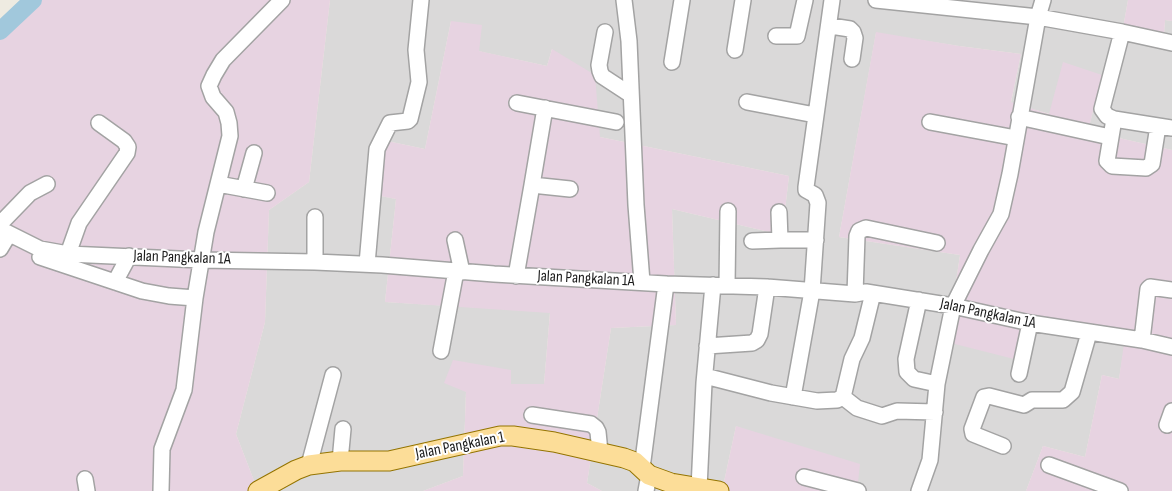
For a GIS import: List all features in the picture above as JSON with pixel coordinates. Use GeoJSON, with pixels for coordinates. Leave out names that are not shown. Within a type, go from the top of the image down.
{"type":"FeatureCollection","features":[{"type":"Feature","properties":{"kind":"main road","name":"Jalan Pangkalan 1"},"geometry":{"type":"LineString","coordinates":[[258,491],[296,470],[309,466],[340,461],[388,461],[500,436],[554,442],[624,458],[634,462],[646,478],[718,491]]}},
{"type":"Feature","properties":{"kind":"street"},"geometry":{"type":"LineString","coordinates":[[161,491],[162,449],[184,390],[195,298],[206,232],[230,136],[226,112],[213,97],[210,86],[214,75],[224,60],[282,0]]}},
{"type":"Feature","properties":{"kind":"street"},"geometry":{"type":"LineString","coordinates":[[367,264],[378,149],[390,123],[408,121],[410,119],[419,82],[416,50],[421,0]]}},
{"type":"Feature","properties":{"kind":"street"},"geometry":{"type":"LineString","coordinates":[[624,0],[629,41],[642,282]]}},
{"type":"Feature","properties":{"kind":"street"},"geometry":{"type":"LineString","coordinates":[[672,62],[682,0]]}},
{"type":"Feature","properties":{"kind":"street"},"geometry":{"type":"LineString","coordinates":[[736,50],[743,0]]}},
{"type":"Feature","properties":{"kind":"street"},"geometry":{"type":"LineString","coordinates":[[776,36],[797,36],[805,0]]}},
{"type":"Feature","properties":{"kind":"street"},"geometry":{"type":"LineString","coordinates":[[793,397],[812,291],[818,199],[806,190],[832,0]]}},
{"type":"Feature","properties":{"kind":"street"},"geometry":{"type":"LineString","coordinates":[[876,0],[967,4],[1172,43]]}},
{"type":"Feature","properties":{"kind":"street"},"geometry":{"type":"LineString","coordinates":[[919,491],[930,460],[937,384],[953,306],[981,250],[1002,214],[1038,17],[1043,0]]}},
{"type":"Feature","properties":{"kind":"street"},"geometry":{"type":"LineString","coordinates":[[831,26],[850,29],[854,32],[852,59]]}},
{"type":"Feature","properties":{"kind":"street"},"geometry":{"type":"LineString","coordinates":[[605,32],[598,65],[602,76],[631,95]]}},
{"type":"Feature","properties":{"kind":"street"},"geometry":{"type":"LineString","coordinates":[[1114,119],[1107,161],[1112,166],[1146,168],[1152,164],[1165,127],[1114,119],[1107,116],[1102,109],[1122,32]]}},
{"type":"Feature","properties":{"kind":"street"},"geometry":{"type":"LineString","coordinates":[[746,102],[815,115]]}},
{"type":"Feature","properties":{"kind":"street"},"geometry":{"type":"LineString","coordinates":[[517,103],[616,122]]}},
{"type":"Feature","properties":{"kind":"street"},"geometry":{"type":"LineString","coordinates":[[516,276],[545,108]]}},
{"type":"Feature","properties":{"kind":"street"},"geometry":{"type":"LineString","coordinates":[[1019,118],[1110,137]]}},
{"type":"Feature","properties":{"kind":"street"},"geometry":{"type":"LineString","coordinates":[[930,122],[1016,138]]}},
{"type":"Feature","properties":{"kind":"street"},"geometry":{"type":"LineString","coordinates":[[68,254],[79,223],[127,153],[128,147],[124,141],[99,123]]}},
{"type":"Feature","properties":{"kind":"street"},"geometry":{"type":"LineString","coordinates":[[244,189],[254,153]]}},
{"type":"Feature","properties":{"kind":"street"},"geometry":{"type":"LineString","coordinates":[[0,249],[3,229],[30,193],[46,184]]}},
{"type":"Feature","properties":{"kind":"street"},"geometry":{"type":"LineString","coordinates":[[218,184],[267,193]]}},
{"type":"Feature","properties":{"kind":"street"},"geometry":{"type":"LineString","coordinates":[[532,186],[570,189]]}},
{"type":"Feature","properties":{"kind":"street"},"geometry":{"type":"LineString","coordinates":[[699,488],[707,346],[720,285],[728,211]]}},
{"type":"Feature","properties":{"kind":"street"},"geometry":{"type":"LineString","coordinates":[[779,212],[780,240]]}},
{"type":"Feature","properties":{"kind":"street"},"geometry":{"type":"LineString","coordinates":[[315,217],[315,262]]}},
{"type":"Feature","properties":{"kind":"street"},"geometry":{"type":"LineString","coordinates":[[855,294],[857,236],[859,230],[866,228],[937,243]]}},
{"type":"Feature","properties":{"kind":"street","name":"Jalan Pangkalan 1A"},"geometry":{"type":"LineString","coordinates":[[3,229],[40,249],[68,254],[201,260],[367,264],[516,276],[767,287],[855,294],[866,292],[953,306],[1030,323],[1142,340],[1172,347]]}},
{"type":"Feature","properties":{"kind":"street"},"geometry":{"type":"LineString","coordinates":[[441,351],[459,272],[455,240]]}},
{"type":"Feature","properties":{"kind":"street"},"geometry":{"type":"LineString","coordinates":[[752,241],[816,240]]}},
{"type":"Feature","properties":{"kind":"street"},"geometry":{"type":"LineString","coordinates":[[18,249],[155,294],[195,298]]}},
{"type":"Feature","properties":{"kind":"street"},"geometry":{"type":"LineString","coordinates":[[115,282],[129,256]]}},
{"type":"Feature","properties":{"kind":"street"},"geometry":{"type":"LineString","coordinates":[[646,478],[666,284]]}},
{"type":"Feature","properties":{"kind":"street"},"geometry":{"type":"LineString","coordinates":[[707,346],[752,343],[757,340],[760,334],[767,287]]}},
{"type":"Feature","properties":{"kind":"street"},"geometry":{"type":"LineString","coordinates":[[1142,340],[1148,289],[1150,287],[1172,290]]}},
{"type":"Feature","properties":{"kind":"street"},"geometry":{"type":"LineString","coordinates":[[843,397],[852,359],[862,338],[873,293]]}},
{"type":"Feature","properties":{"kind":"street"},"geometry":{"type":"LineString","coordinates":[[919,300],[906,359],[907,372],[914,379],[937,384]]}},
{"type":"Feature","properties":{"kind":"street"},"geometry":{"type":"LineString","coordinates":[[1019,374],[1030,323]]}},
{"type":"Feature","properties":{"kind":"street"},"geometry":{"type":"LineString","coordinates":[[1003,446],[973,434],[972,429],[984,397],[989,396],[1024,405],[1032,400],[1064,400],[1072,392],[1089,333]]}},
{"type":"Feature","properties":{"kind":"street"},"geometry":{"type":"LineString","coordinates":[[309,466],[333,374]]}},
{"type":"Feature","properties":{"kind":"street"},"geometry":{"type":"LineString","coordinates":[[705,376],[793,397],[828,401],[843,397]]}},
{"type":"Feature","properties":{"kind":"street"},"geometry":{"type":"LineString","coordinates":[[843,397],[857,408],[882,416],[897,411],[934,412]]}},
{"type":"Feature","properties":{"kind":"street"},"geometry":{"type":"LineString","coordinates":[[1166,425],[1172,411]]}},
{"type":"Feature","properties":{"kind":"street"},"geometry":{"type":"LineString","coordinates":[[532,415],[591,424],[598,432],[600,452]]}},
{"type":"Feature","properties":{"kind":"street"},"geometry":{"type":"LineString","coordinates":[[340,461],[343,429]]}},
{"type":"Feature","properties":{"kind":"street"},"geometry":{"type":"LineString","coordinates":[[1049,465],[1120,491]]}},
{"type":"Feature","properties":{"kind":"street"},"geometry":{"type":"LineString","coordinates":[[804,476],[858,491]]}},
{"type":"Feature","properties":{"kind":"shaded area"},"geometry":{"type":"Polygon","coordinates":[[[33,0],[330,0],[309,182],[269,210],[265,322],[236,434],[258,491],[0,491],[0,31],[33,0]]]}},
{"type":"Feature","properties":{"kind":"shaded area"},"geometry":{"type":"Polygon","coordinates":[[[330,0],[1128,0],[1123,28],[1164,35],[1165,20],[1172,21],[1172,150],[1088,131],[1102,75],[1050,114],[1011,103],[1021,54],[876,33],[839,237],[960,255],[947,341],[1025,318],[1126,336],[1119,379],[1102,375],[1085,457],[1043,446],[1026,491],[857,491],[736,426],[722,491],[602,491],[587,483],[611,328],[676,325],[672,209],[782,235],[789,176],[600,137],[552,49],[547,66],[478,51],[451,21],[425,149],[387,141],[376,195],[396,199],[385,302],[550,312],[544,384],[511,384],[466,391],[463,476],[423,491],[258,491],[236,434],[265,322],[269,210],[309,182],[330,0]]]}},
{"type":"Feature","properties":{"kind":"shaded area"},"geometry":{"type":"Polygon","coordinates":[[[1128,0],[1172,0],[1172,21],[1165,20],[1164,36],[1123,28],[1128,0]]]}},
{"type":"Feature","properties":{"kind":"shaded area"},"geometry":{"type":"Polygon","coordinates":[[[451,21],[482,25],[479,51],[547,66],[552,49],[595,75],[600,137],[789,176],[782,235],[672,209],[676,325],[611,328],[587,483],[602,491],[423,491],[463,476],[466,392],[444,383],[453,360],[511,370],[511,384],[544,384],[550,313],[385,302],[396,199],[375,195],[387,141],[425,149],[451,21]]]}},
{"type":"Feature","properties":{"kind":"shaded area"},"geometry":{"type":"Polygon","coordinates":[[[876,32],[1021,54],[1011,102],[1049,114],[1063,62],[1102,75],[1088,131],[1172,150],[1172,491],[1026,491],[1043,446],[1085,457],[1102,375],[1119,379],[1125,336],[1026,318],[1018,360],[947,342],[960,255],[839,237],[876,32]]]}},
{"type":"Feature","properties":{"kind":"shaded area"},"geometry":{"type":"Polygon","coordinates":[[[736,426],[860,464],[857,491],[722,491],[736,426]]]}},
{"type":"Feature","properties":{"kind":"waterway"},"geometry":{"type":"LineString","coordinates":[[0,31],[33,0]]}}]}
